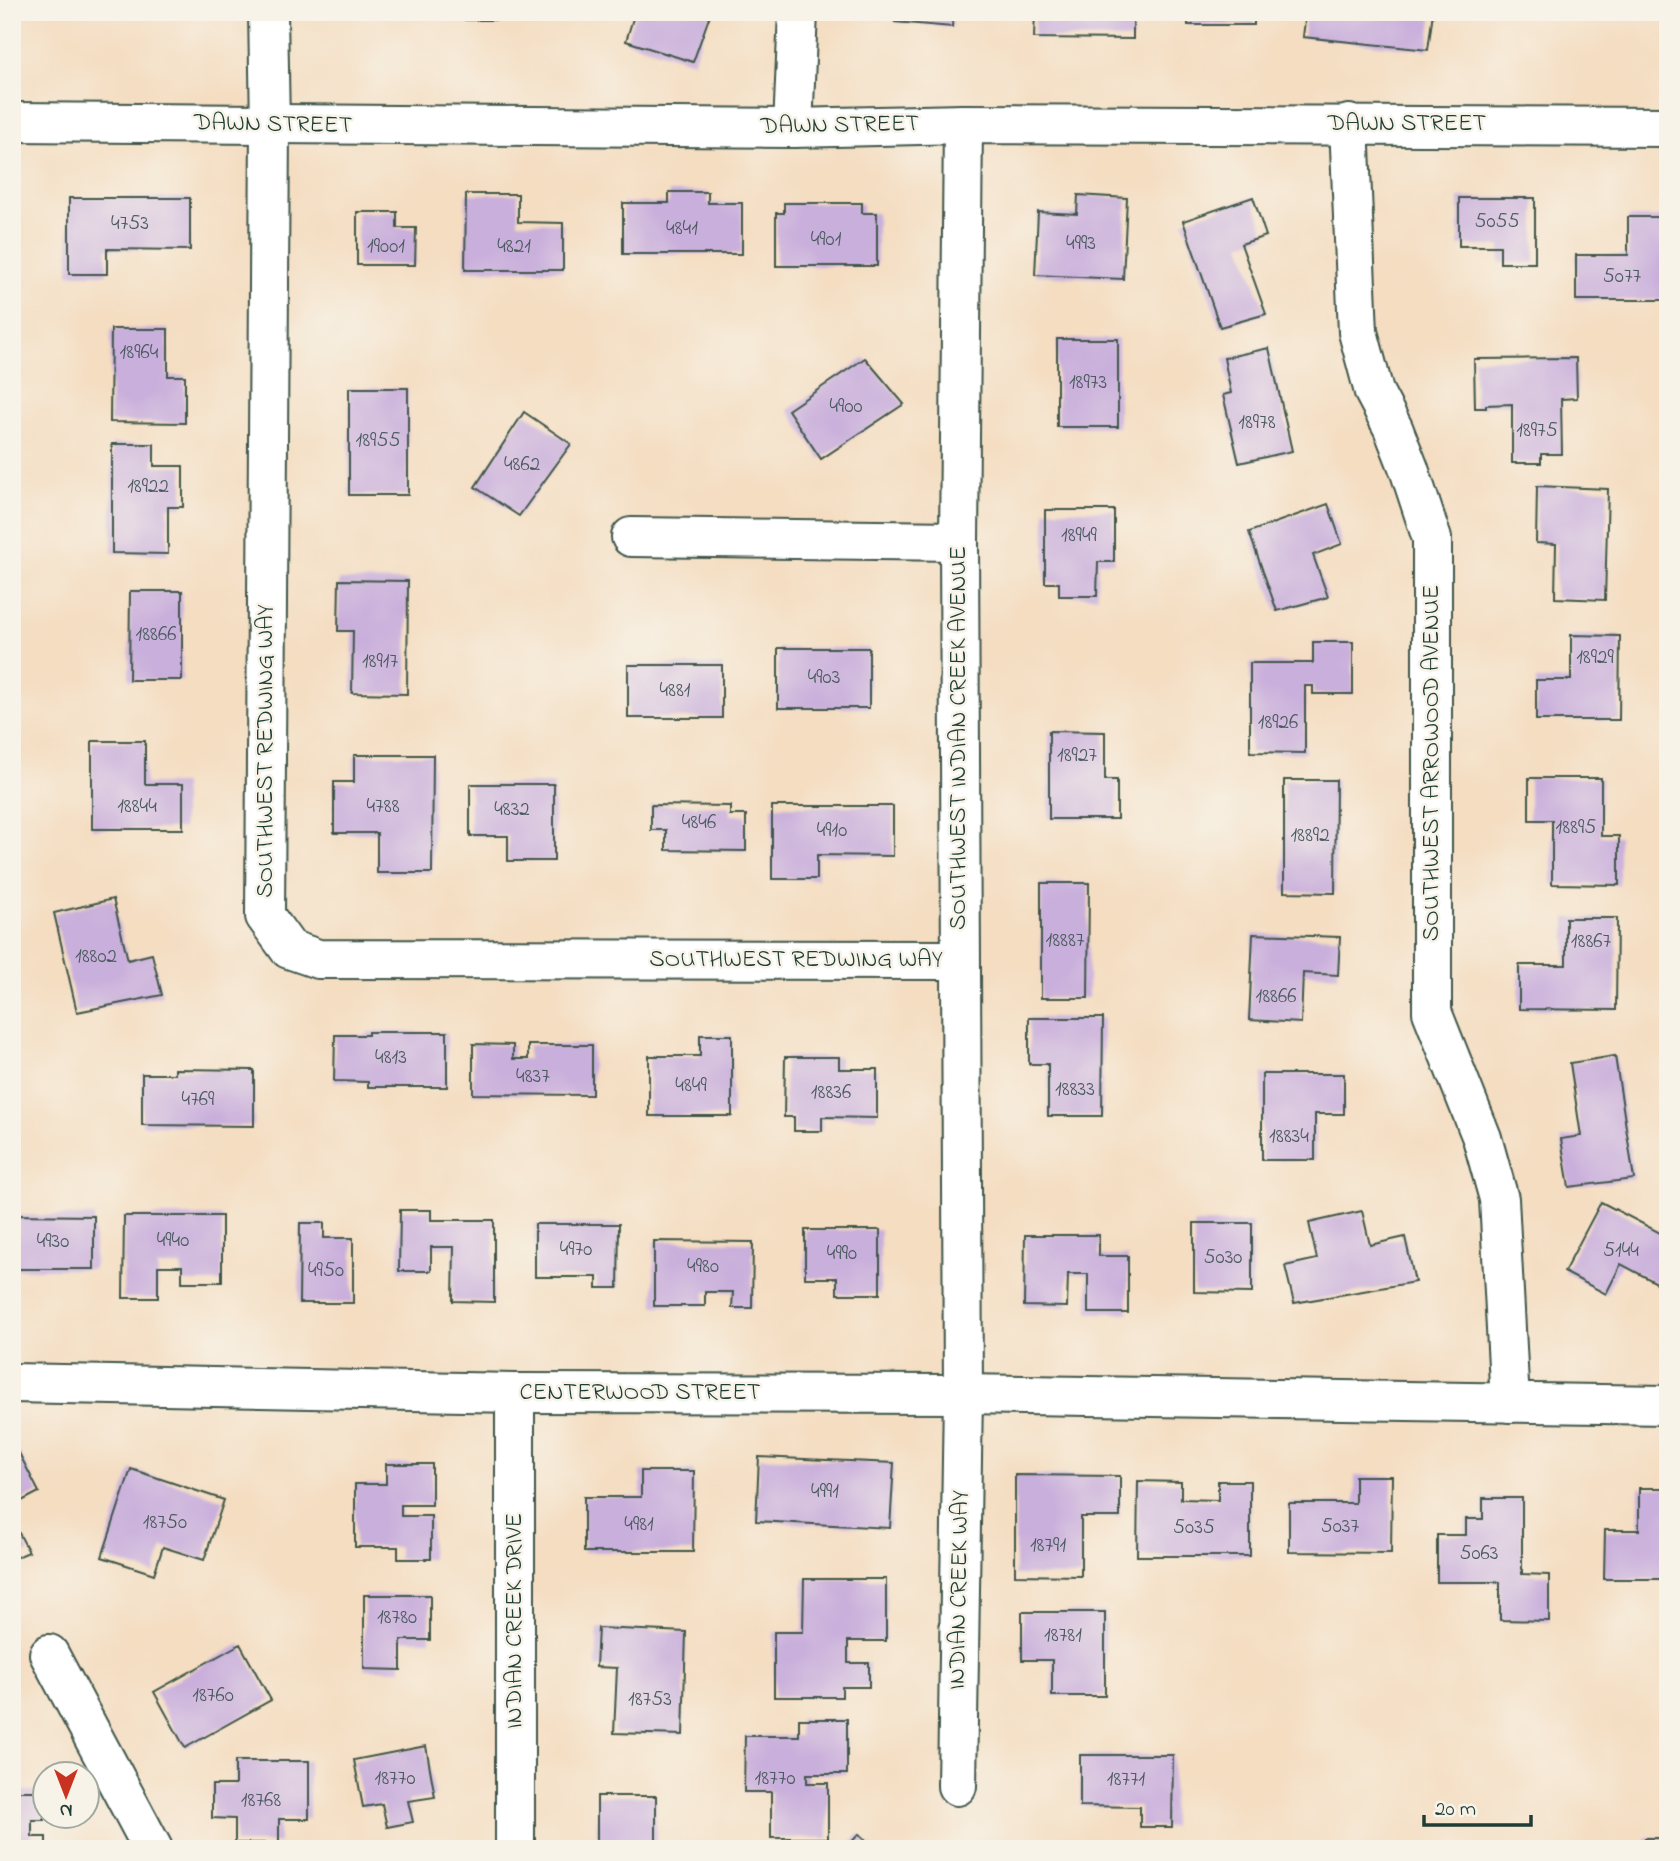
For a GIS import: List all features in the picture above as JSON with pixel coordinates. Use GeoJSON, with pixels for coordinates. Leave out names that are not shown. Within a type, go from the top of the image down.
{"type":"FeatureCollection","features":[{"type":"Feature","properties":{"kind":"street","name":"SOUTHWEST REDWING WAY"},"geometry":{"type":"LineString","coordinates":[[268,12],[270,125],[265,916],[289,949],[318,959],[960,960]]}},
{"type":"Feature","properties":{"kind":"street"},"geometry":{"type":"LineString","coordinates":[[793,128],[798,12]]}},
{"type":"Feature","properties":{"kind":"street","name":"DAWN STREET"},"geometry":{"type":"LineString","coordinates":[[12,122],[793,128],[963,124],[1668,127]]}},
{"type":"Feature","properties":{"kind":"street","name":"SOUTHWEST INDIAN CREEK AVENUE"},"geometry":{"type":"LineString","coordinates":[[963,124],[958,541],[963,1394]]}},
{"type":"Feature","properties":{"kind":"street","name":"SOUTHWEST ARROWOOD AVENUE"},"geometry":{"type":"LineString","coordinates":[[1349,124],[1358,332],[1374,392],[1405,458],[1432,539],[1433,1013],[1482,1138],[1499,1199],[1510,1403]]}},
{"type":"Feature","properties":{"kind":"street"},"geometry":{"type":"LineString","coordinates":[[631,537],[958,541]]}},
{"type":"Feature","properties":{"kind":"street","name":"CENTERWOOD STREET"},"geometry":{"type":"LineString","coordinates":[[12,1383],[515,1393],[963,1394],[1668,1405]]}},
{"type":"Feature","properties":{"kind":"street","name":"INDIAN CREEK DRIVE"},"geometry":{"type":"LineString","coordinates":[[515,1393],[515,1849]]}},
{"type":"Feature","properties":{"kind":"street","name":"INDIAN CREEK WAY"},"geometry":{"type":"LineString","coordinates":[[957,1786],[963,1394]]}},
{"type":"Feature","properties":{"kind":"street"},"geometry":{"type":"LineString","coordinates":[[48,1654],[153,1849]]}},
{"type":"Feature","properties":{"kind":"building"},"geometry":{"type":"Polygon","coordinates":[[[109,12],[189,12],[189,16],[109,16],[109,12]]]}},
{"type":"Feature","properties":{"kind":"building"},"geometry":{"type":"Polygon","coordinates":[[[465,12],[562,12],[562,20],[465,20],[465,12]]]}},
{"type":"Feature","properties":{"kind":"building"},"geometry":{"type":"Polygon","coordinates":[[[635,12],[711,12],[693,62],[626,41],[635,12]]]}},
{"type":"Feature","properties":{"kind":"building"},"geometry":{"type":"Polygon","coordinates":[[[896,12],[953,12],[952,27],[895,22],[896,12]]]}},
{"type":"Feature","properties":{"kind":"building"},"geometry":{"type":"Polygon","coordinates":[[[1035,12],[1133,12],[1133,39],[1034,38],[1035,12]]]}},
{"type":"Feature","properties":{"kind":"building"},"geometry":{"type":"Polygon","coordinates":[[[1188,12],[1254,12],[1254,25],[1188,25],[1188,12]]]}},
{"type":"Feature","properties":{"kind":"building"},"geometry":{"type":"Polygon","coordinates":[[[1306,12],[1433,12],[1428,50],[1303,37],[1306,12]]]}},
{"type":"Feature","properties":{"kind":"building"},"geometry":{"type":"Polygon","coordinates":[[[669,192],[708,192],[708,203],[742,203],[742,254],[623,254],[623,203],[669,203],[669,192]]]}},
{"type":"Feature","properties":{"kind":"building"},"geometry":{"type":"Polygon","coordinates":[[[466,194],[518,194],[518,222],[563,223],[563,270],[465,270],[466,194]]]}},
{"type":"Feature","properties":{"kind":"building"},"geometry":{"type":"Polygon","coordinates":[[[1078,195],[1127,198],[1123,279],[1035,275],[1038,212],[1077,214],[1078,195]]]}},
{"type":"Feature","properties":{"kind":"building"},"geometry":{"type":"Polygon","coordinates":[[[1253,197],[1266,236],[1241,244],[1266,314],[1220,327],[1183,221],[1253,197]]]}},
{"type":"Feature","properties":{"kind":"building"},"geometry":{"type":"Polygon","coordinates":[[[69,198],[190,198],[190,250],[107,249],[107,274],[69,274],[69,198]]]}},
{"type":"Feature","properties":{"kind":"building"},"geometry":{"type":"Polygon","coordinates":[[[1459,198],[1535,198],[1535,263],[1500,263],[1500,246],[1459,246],[1459,198]]]}},
{"type":"Feature","properties":{"kind":"building"},"geometry":{"type":"Polygon","coordinates":[[[784,203],[862,203],[862,213],[877,213],[877,266],[776,266],[776,213],[784,213],[784,203]]]}},
{"type":"Feature","properties":{"kind":"building"},"geometry":{"type":"Polygon","coordinates":[[[357,212],[397,212],[397,228],[416,228],[415,265],[357,265],[357,212]]]}},
{"type":"Feature","properties":{"kind":"building"},"geometry":{"type":"Polygon","coordinates":[[[1628,217],[1668,217],[1668,300],[1576,300],[1576,255],[1628,255],[1628,217]]]}},
{"type":"Feature","properties":{"kind":"building"},"geometry":{"type":"Polygon","coordinates":[[[111,329],[168,329],[168,376],[185,376],[185,423],[110,422],[111,329]]]}},
{"type":"Feature","properties":{"kind":"building"},"geometry":{"type":"Polygon","coordinates":[[[1057,339],[1118,339],[1118,427],[1057,427],[1057,339]]]}},
{"type":"Feature","properties":{"kind":"building"},"geometry":{"type":"Polygon","coordinates":[[[1269,348],[1292,451],[1239,463],[1223,395],[1231,393],[1224,358],[1269,348]]]}},
{"type":"Feature","properties":{"kind":"building"},"geometry":{"type":"Polygon","coordinates":[[[865,358],[904,404],[821,459],[788,410],[865,358]]]}},
{"type":"Feature","properties":{"kind":"building"},"geometry":{"type":"Polygon","coordinates":[[[1576,358],[1577,398],[1561,399],[1562,454],[1541,454],[1541,463],[1512,463],[1512,404],[1475,408],[1474,359],[1576,358]]]}},
{"type":"Feature","properties":{"kind":"building"},"geometry":{"type":"Polygon","coordinates":[[[349,388],[408,388],[408,495],[349,495],[349,388]]]}},
{"type":"Feature","properties":{"kind":"building"},"geometry":{"type":"Polygon","coordinates":[[[524,412],[571,444],[519,516],[475,487],[524,412]]]}},
{"type":"Feature","properties":{"kind":"building"},"geometry":{"type":"Polygon","coordinates":[[[112,444],[154,444],[154,466],[183,466],[183,507],[168,507],[168,554],[112,553],[112,444]]]}},
{"type":"Feature","properties":{"kind":"building"},"geometry":{"type":"Polygon","coordinates":[[[1537,486],[1608,489],[1605,600],[1555,598],[1556,544],[1536,543],[1537,486]]]}},
{"type":"Feature","properties":{"kind":"building"},"geometry":{"type":"Polygon","coordinates":[[[1328,504],[1342,544],[1313,555],[1328,597],[1277,611],[1249,532],[1328,504]]]}},
{"type":"Feature","properties":{"kind":"building"},"geometry":{"type":"Polygon","coordinates":[[[1045,510],[1114,510],[1114,562],[1098,562],[1097,596],[1059,596],[1059,583],[1045,583],[1045,510]]]}},
{"type":"Feature","properties":{"kind":"building"},"geometry":{"type":"Polygon","coordinates":[[[339,580],[408,581],[407,694],[352,693],[353,631],[338,631],[339,580]]]}},
{"type":"Feature","properties":{"kind":"building"},"geometry":{"type":"Polygon","coordinates":[[[130,591],[182,591],[182,680],[129,680],[130,591]]]}},
{"type":"Feature","properties":{"kind":"building"},"geometry":{"type":"Polygon","coordinates":[[[1571,635],[1620,636],[1619,720],[1536,720],[1536,680],[1571,680],[1571,635]]]}},
{"type":"Feature","properties":{"kind":"building"},"geometry":{"type":"Polygon","coordinates":[[[1313,642],[1353,642],[1353,694],[1313,694],[1313,686],[1305,686],[1305,753],[1250,752],[1250,663],[1313,663],[1313,642]]]}},
{"type":"Feature","properties":{"kind":"building"},"geometry":{"type":"Polygon","coordinates":[[[778,648],[869,648],[869,708],[778,708],[778,648]]]}},
{"type":"Feature","properties":{"kind":"building"},"geometry":{"type":"Polygon","coordinates":[[[628,665],[722,665],[722,718],[628,718],[628,665]]]}},
{"type":"Feature","properties":{"kind":"building"},"geometry":{"type":"Polygon","coordinates":[[[1049,731],[1105,732],[1105,780],[1117,780],[1117,819],[1049,819],[1049,731]]]}},
{"type":"Feature","properties":{"kind":"building"},"geometry":{"type":"Polygon","coordinates":[[[92,741],[145,741],[145,784],[183,784],[183,829],[92,829],[92,741]]]}},
{"type":"Feature","properties":{"kind":"building"},"geometry":{"type":"Polygon","coordinates":[[[354,755],[433,755],[432,873],[377,873],[377,833],[334,833],[334,782],[354,782],[354,755]]]}},
{"type":"Feature","properties":{"kind":"building"},"geometry":{"type":"Polygon","coordinates":[[[1529,778],[1601,778],[1601,836],[1619,836],[1619,885],[1552,884],[1552,820],[1529,820],[1529,778]]]}},
{"type":"Feature","properties":{"kind":"building"},"geometry":{"type":"Polygon","coordinates":[[[1284,780],[1336,780],[1335,893],[1284,892],[1284,780]]]}},
{"type":"Feature","properties":{"kind":"building"},"geometry":{"type":"Polygon","coordinates":[[[470,784],[554,784],[554,861],[508,861],[508,836],[470,836],[470,784]]]}},
{"type":"Feature","properties":{"kind":"building"},"geometry":{"type":"Polygon","coordinates":[[[651,805],[730,806],[730,815],[746,815],[746,851],[666,850],[666,830],[651,830],[651,805]]]}},
{"type":"Feature","properties":{"kind":"building"},"geometry":{"type":"Polygon","coordinates":[[[772,806],[893,806],[893,856],[817,855],[817,879],[772,879],[772,806]]]}},
{"type":"Feature","properties":{"kind":"building"},"geometry":{"type":"Polygon","coordinates":[[[1041,883],[1089,883],[1088,998],[1041,998],[1041,883]]]}},
{"type":"Feature","properties":{"kind":"building"},"geometry":{"type":"Polygon","coordinates":[[[113,899],[128,960],[152,954],[162,995],[77,1012],[54,913],[113,899]]]}},
{"type":"Feature","properties":{"kind":"building"},"geometry":{"type":"Polygon","coordinates":[[[1566,918],[1617,918],[1616,1010],[1519,1009],[1519,965],[1566,965],[1566,918]]]}},
{"type":"Feature","properties":{"kind":"building"},"geometry":{"type":"Polygon","coordinates":[[[1253,934],[1340,937],[1338,975],[1303,973],[1301,1023],[1249,1020],[1253,934]]]}},
{"type":"Feature","properties":{"kind":"building"},"geometry":{"type":"Polygon","coordinates":[[[1029,1018],[1103,1018],[1102,1116],[1048,1116],[1048,1064],[1029,1064],[1029,1018]]]}},
{"type":"Feature","properties":{"kind":"building"},"geometry":{"type":"Polygon","coordinates":[[[368,1032],[447,1032],[447,1087],[368,1087],[368,1082],[334,1081],[335,1035],[368,1035],[368,1032]]]}},
{"type":"Feature","properties":{"kind":"building"},"geometry":{"type":"Polygon","coordinates":[[[700,1035],[732,1035],[732,1116],[649,1116],[649,1056],[700,1056],[700,1035]]]}},
{"type":"Feature","properties":{"kind":"building"},"geometry":{"type":"Polygon","coordinates":[[[473,1044],[513,1045],[513,1059],[528,1059],[528,1045],[592,1045],[592,1095],[473,1094],[473,1044]]]}},
{"type":"Feature","properties":{"kind":"building"},"geometry":{"type":"Polygon","coordinates":[[[1615,1056],[1634,1179],[1569,1187],[1561,1139],[1581,1136],[1570,1063],[1615,1056]]]}},
{"type":"Feature","properties":{"kind":"building"},"geometry":{"type":"Polygon","coordinates":[[[785,1057],[839,1057],[839,1069],[877,1069],[877,1118],[822,1117],[822,1131],[794,1131],[794,1117],[784,1117],[785,1057]]]}},
{"type":"Feature","properties":{"kind":"building"},"geometry":{"type":"Polygon","coordinates":[[[175,1069],[254,1070],[254,1126],[142,1125],[142,1074],[175,1074],[175,1069]]]}},
{"type":"Feature","properties":{"kind":"building"},"geometry":{"type":"Polygon","coordinates":[[[1262,1074],[1344,1074],[1344,1114],[1315,1114],[1315,1160],[1262,1160],[1262,1074]]]}},
{"type":"Feature","properties":{"kind":"building"},"geometry":{"type":"Polygon","coordinates":[[[1601,1202],[1668,1237],[1668,1289],[1621,1264],[1606,1294],[1564,1272],[1601,1202]]]}},
{"type":"Feature","properties":{"kind":"building"},"geometry":{"type":"Polygon","coordinates":[[[400,1210],[431,1210],[431,1220],[494,1220],[494,1302],[453,1301],[454,1247],[431,1247],[431,1271],[399,1271],[400,1210]]]}},
{"type":"Feature","properties":{"kind":"building"},"geometry":{"type":"Polygon","coordinates":[[[1362,1211],[1370,1245],[1405,1237],[1415,1282],[1294,1303],[1285,1266],[1317,1259],[1309,1223],[1362,1211]]]}},
{"type":"Feature","properties":{"kind":"building"},"geometry":{"type":"Polygon","coordinates":[[[12,1215],[94,1216],[94,1269],[12,1269],[12,1215]]]}},
{"type":"Feature","properties":{"kind":"building"},"geometry":{"type":"Polygon","coordinates":[[[124,1216],[222,1216],[222,1282],[182,1282],[182,1266],[158,1266],[158,1298],[123,1298],[124,1216]]]}},
{"type":"Feature","properties":{"kind":"building"},"geometry":{"type":"Polygon","coordinates":[[[300,1223],[324,1223],[324,1238],[353,1238],[353,1303],[299,1303],[300,1223]]]}},
{"type":"Feature","properties":{"kind":"building"},"geometry":{"type":"Polygon","coordinates":[[[1194,1223],[1252,1223],[1252,1293],[1194,1292],[1194,1223]]]}},
{"type":"Feature","properties":{"kind":"building"},"geometry":{"type":"Polygon","coordinates":[[[535,1224],[619,1224],[618,1288],[597,1288],[597,1277],[535,1277],[535,1224]]]}},
{"type":"Feature","properties":{"kind":"building"},"geometry":{"type":"Polygon","coordinates":[[[805,1230],[880,1230],[880,1294],[837,1294],[837,1278],[805,1278],[805,1230]]]}},
{"type":"Feature","properties":{"kind":"building"},"geometry":{"type":"Polygon","coordinates":[[[1025,1235],[1099,1235],[1099,1256],[1128,1256],[1128,1313],[1088,1313],[1088,1274],[1068,1274],[1067,1307],[1024,1306],[1025,1235]]]}},
{"type":"Feature","properties":{"kind":"building"},"geometry":{"type":"Polygon","coordinates":[[[654,1241],[753,1242],[752,1308],[732,1308],[733,1292],[705,1292],[705,1306],[654,1306],[654,1241]]]}},
{"type":"Feature","properties":{"kind":"building"},"geometry":{"type":"Polygon","coordinates":[[[19,1453],[39,1492],[12,1506],[12,1456],[19,1453]]]}},
{"type":"Feature","properties":{"kind":"building"},"geometry":{"type":"Polygon","coordinates":[[[759,1457],[894,1463],[890,1528],[756,1521],[759,1457]]]}},
{"type":"Feature","properties":{"kind":"building"},"geometry":{"type":"Polygon","coordinates":[[[386,1464],[432,1464],[432,1505],[401,1505],[401,1516],[431,1516],[431,1559],[398,1559],[398,1547],[355,1547],[355,1484],[386,1484],[386,1464]]]}},
{"type":"Feature","properties":{"kind":"building"},"geometry":{"type":"Polygon","coordinates":[[[131,1469],[224,1500],[204,1560],[163,1547],[154,1574],[102,1557],[131,1469]]]}},
{"type":"Feature","properties":{"kind":"building"},"geometry":{"type":"Polygon","coordinates":[[[641,1471],[694,1471],[693,1552],[584,1552],[584,1497],[641,1497],[641,1471]]]}},
{"type":"Feature","properties":{"kind":"building"},"geometry":{"type":"Polygon","coordinates":[[[1015,1475],[1120,1476],[1120,1517],[1081,1517],[1081,1576],[1015,1575],[1015,1475]]]}},
{"type":"Feature","properties":{"kind":"building"},"geometry":{"type":"Polygon","coordinates":[[[1355,1476],[1392,1476],[1391,1553],[1289,1552],[1289,1503],[1355,1503],[1355,1476]]]}},
{"type":"Feature","properties":{"kind":"building"},"geometry":{"type":"Polygon","coordinates":[[[1138,1481],[1181,1482],[1181,1499],[1218,1500],[1218,1481],[1250,1481],[1250,1556],[1137,1556],[1138,1481]]]}},
{"type":"Feature","properties":{"kind":"building"},"geometry":{"type":"Polygon","coordinates":[[[1639,1488],[1668,1488],[1668,1579],[1604,1579],[1605,1530],[1639,1530],[1639,1488]]]}},
{"type":"Feature","properties":{"kind":"building"},"geometry":{"type":"Polygon","coordinates":[[[1483,1498],[1522,1498],[1522,1574],[1549,1575],[1549,1621],[1500,1620],[1500,1582],[1437,1582],[1437,1535],[1466,1535],[1466,1519],[1483,1519],[1483,1498]]]}},
{"type":"Feature","properties":{"kind":"building"},"geometry":{"type":"Polygon","coordinates":[[[12,1520],[29,1552],[12,1559],[12,1520]]]}},
{"type":"Feature","properties":{"kind":"building"},"geometry":{"type":"Polygon","coordinates":[[[804,1579],[886,1579],[886,1641],[848,1641],[848,1663],[869,1663],[869,1687],[842,1687],[842,1697],[774,1697],[774,1632],[803,1632],[804,1579]]]}},
{"type":"Feature","properties":{"kind":"building"},"geometry":{"type":"Polygon","coordinates":[[[364,1595],[430,1595],[430,1640],[401,1640],[401,1670],[364,1669],[364,1595]]]}},
{"type":"Feature","properties":{"kind":"building"},"geometry":{"type":"Polygon","coordinates":[[[1022,1612],[1105,1612],[1105,1696],[1052,1696],[1052,1660],[1022,1660],[1022,1612]]]}},
{"type":"Feature","properties":{"kind":"building"},"geometry":{"type":"Polygon","coordinates":[[[598,1628],[686,1632],[683,1735],[614,1733],[617,1668],[596,1667],[598,1628]]]}},
{"type":"Feature","properties":{"kind":"building"},"geometry":{"type":"Polygon","coordinates":[[[240,1644],[271,1700],[185,1748],[154,1692],[240,1644]]]}},
{"type":"Feature","properties":{"kind":"building"},"geometry":{"type":"Polygon","coordinates":[[[799,1719],[847,1719],[847,1774],[807,1774],[807,1783],[828,1783],[828,1838],[771,1838],[771,1792],[744,1792],[745,1736],[799,1736],[799,1719]]]}},
{"type":"Feature","properties":{"kind":"building"},"geometry":{"type":"Polygon","coordinates":[[[426,1746],[435,1797],[408,1801],[413,1822],[387,1827],[382,1804],[363,1807],[354,1760],[426,1746]]]}},
{"type":"Feature","properties":{"kind":"building"},"geometry":{"type":"Polygon","coordinates":[[[1080,1755],[1173,1755],[1172,1827],[1140,1827],[1140,1807],[1080,1806],[1080,1755]]]}},
{"type":"Feature","properties":{"kind":"building"},"geometry":{"type":"Polygon","coordinates":[[[235,1761],[309,1761],[309,1819],[279,1819],[279,1843],[235,1843],[235,1819],[212,1818],[212,1785],[235,1785],[235,1761]]]}},
{"type":"Feature","properties":{"kind":"building"},"geometry":{"type":"Polygon","coordinates":[[[12,1791],[32,1791],[32,1837],[46,1837],[46,1849],[12,1849],[12,1791]]]}},
{"type":"Feature","properties":{"kind":"building"},"geometry":{"type":"Polygon","coordinates":[[[597,1796],[656,1796],[656,1849],[597,1849],[597,1796]]]}},
{"type":"Feature","properties":{"kind":"building"},"geometry":{"type":"Polygon","coordinates":[[[859,1834],[874,1849],[845,1849],[859,1834]]]}},
{"type":"Feature","properties":{"kind":"building"},"geometry":{"type":"Polygon","coordinates":[[[1645,1838],[1668,1838],[1668,1849],[1645,1849],[1645,1838]]]}}]}
